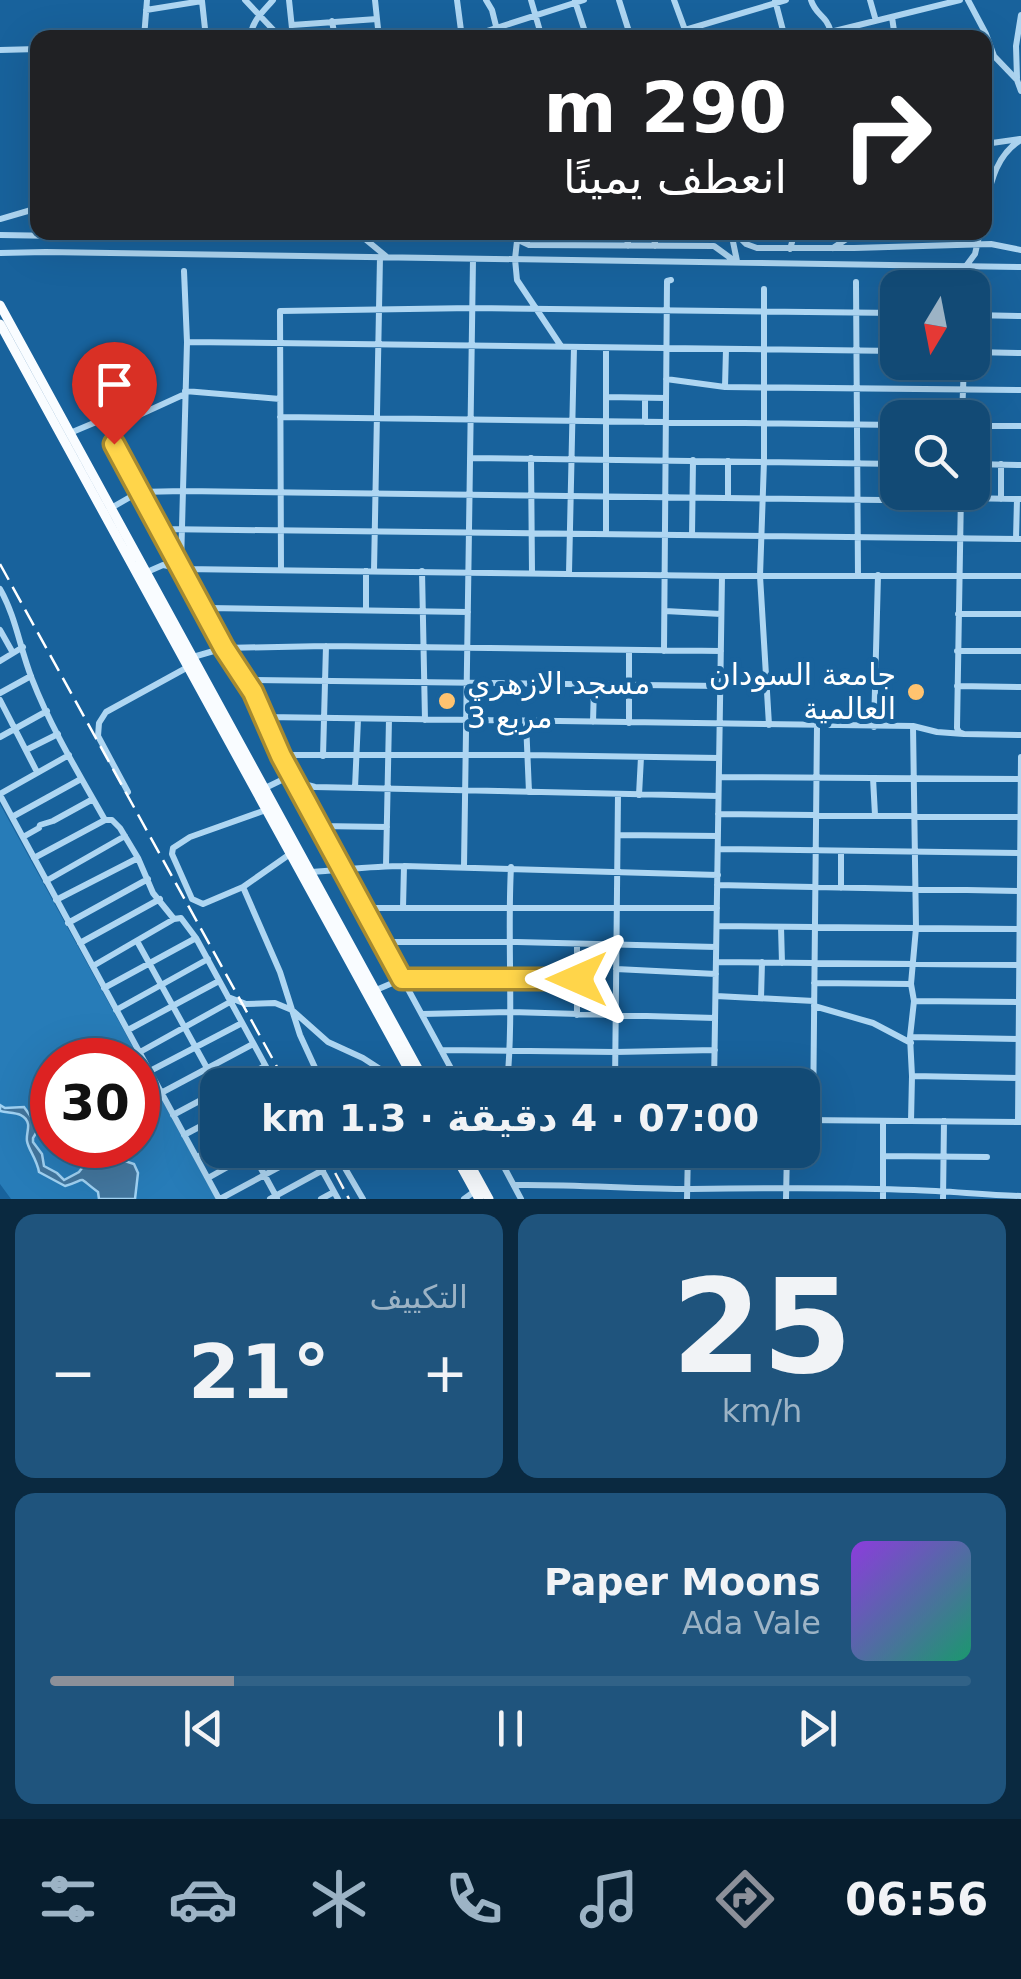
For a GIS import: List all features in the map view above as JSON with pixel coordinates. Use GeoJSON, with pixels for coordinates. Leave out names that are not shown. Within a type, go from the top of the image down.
{"type":"FeatureCollection","features":[{"type":"Feature","properties":{"kind":"main road"},"geometry":{"type":"LineString","coordinates":[[0,305],[147,572],[191,662]]}},
{"type":"Feature","properties":{"kind":"main road"},"geometry":{"type":"LineString","coordinates":[[0,324],[260,790],[312,872],[419,1068]]}},
{"type":"Feature","properties":{"kind":"main road"},"geometry":{"type":"LineString","coordinates":[[260,790],[266,810],[408,1068]]}},
{"type":"Feature","properties":{"kind":"main road"},"geometry":{"type":"LineString","coordinates":[[462,1168],[477,1195]]}},
{"type":"Feature","properties":{"kind":"main road"},"geometry":{"type":"LineString","coordinates":[[472,1168],[489,1199]]}},
{"type":"Feature","properties":{"kind":"street"},"geometry":{"type":"LineString","coordinates":[[145,30],[147,0]]}},
{"type":"Feature","properties":{"kind":"street"},"geometry":{"type":"LineString","coordinates":[[244,0],[273,30]]}},
{"type":"Feature","properties":{"kind":"street"},"geometry":{"type":"LineString","coordinates":[[251,30],[274,0]]}},
{"type":"Feature","properties":{"kind":"street"},"geometry":{"type":"LineString","coordinates":[[288,0],[293,30]]}},
{"type":"Feature","properties":{"kind":"street"},"geometry":{"type":"LineString","coordinates":[[375,0],[378,30]]}},
{"type":"Feature","properties":{"kind":"street"},"geometry":{"type":"LineString","coordinates":[[458,0],[462,30]]}},
{"type":"Feature","properties":{"kind":"street"},"geometry":{"type":"LineString","coordinates":[[486,0],[497,30]]}},
{"type":"Feature","properties":{"kind":"street"},"geometry":{"type":"LineString","coordinates":[[531,0],[539,30]]}},
{"type":"Feature","properties":{"kind":"street"},"geometry":{"type":"LineString","coordinates":[[619,0],[628,30]]}},
{"type":"Feature","properties":{"kind":"street"},"geometry":{"type":"LineString","coordinates":[[674,0],[685,30]]}},
{"type":"Feature","properties":{"kind":"street"},"geometry":{"type":"LineString","coordinates":[[698,30],[786,0]]}},
{"type":"Feature","properties":{"kind":"street"},"geometry":{"type":"LineString","coordinates":[[811,0],[815,10],[828,21],[830,30]]}},
{"type":"Feature","properties":{"kind":"street"},"geometry":{"type":"LineString","coordinates":[[870,0],[876,20]]}},
{"type":"Feature","properties":{"kind":"street"},"geometry":{"type":"LineString","coordinates":[[838,30],[960,0]]}},
{"type":"Feature","properties":{"kind":"street"},"geometry":{"type":"LineString","coordinates":[[968,0],[984,30]]}},
{"type":"Feature","properties":{"kind":"street"},"geometry":{"type":"LineString","coordinates":[[146,10],[202,1],[205,30]]}},
{"type":"Feature","properties":{"kind":"street"},"geometry":{"type":"LineString","coordinates":[[505,30],[578,1],[584,30]]}},
{"type":"Feature","properties":{"kind":"street"},"geometry":{"type":"LineString","coordinates":[[775,2],[783,30]]}},
{"type":"Feature","properties":{"kind":"street"},"geometry":{"type":"LineString","coordinates":[[1021,15],[1016,46],[1021,91]]}},
{"type":"Feature","properties":{"kind":"street"},"geometry":{"type":"LineString","coordinates":[[892,16],[894,30]]}},
{"type":"Feature","properties":{"kind":"street"},"geometry":{"type":"LineString","coordinates":[[292,25],[377,19]]}},
{"type":"Feature","properties":{"kind":"street"},"geometry":{"type":"LineString","coordinates":[[332,21],[334,30]]}},
{"type":"Feature","properties":{"kind":"street"},"geometry":{"type":"LineString","coordinates":[[0,50],[30,49]]}},
{"type":"Feature","properties":{"kind":"street"},"geometry":{"type":"LineString","coordinates":[[992,50],[1017,80]]}},
{"type":"Feature","properties":{"kind":"street"},"geometry":{"type":"LineString","coordinates":[[992,143],[1021,139]]}},
{"type":"Feature","properties":{"kind":"street"},"geometry":{"type":"LineString","coordinates":[[992,182],[1003,154],[1021,139]]}},
{"type":"Feature","properties":{"kind":"street"},"geometry":{"type":"LineString","coordinates":[[0,219],[30,210]]}},
{"type":"Feature","properties":{"kind":"street"},"geometry":{"type":"LineString","coordinates":[[0,235],[30,235]]}},
{"type":"Feature","properties":{"kind":"street"},"geometry":{"type":"LineString","coordinates":[[366,240],[384,257]]}},
{"type":"Feature","properties":{"kind":"street"},"geometry":{"type":"LineString","coordinates":[[517,240],[516,280],[561,347]]}},
{"type":"Feature","properties":{"kind":"street"},"geometry":{"type":"LineString","coordinates":[[522,240],[529,245],[714,246],[737,262]]}},
{"type":"Feature","properties":{"kind":"street"},"geometry":{"type":"LineString","coordinates":[[628,240],[628,246]]}},
{"type":"Feature","properties":{"kind":"street"},"geometry":{"type":"LineString","coordinates":[[654,240],[654,246]]}},
{"type":"Feature","properties":{"kind":"street"},"geometry":{"type":"LineString","coordinates":[[733,240],[737,262]]}},
{"type":"Feature","properties":{"kind":"street"},"geometry":{"type":"LineString","coordinates":[[741,240],[757,248],[979,244],[1021,250]]}},
{"type":"Feature","properties":{"kind":"street"},"geometry":{"type":"LineString","coordinates":[[790,249],[793,240]]}},
{"type":"Feature","properties":{"kind":"street"},"geometry":{"type":"LineString","coordinates":[[833,248],[845,240]]}},
{"type":"Feature","properties":{"kind":"street"},"geometry":{"type":"LineString","coordinates":[[966,270],[979,240]]}},
{"type":"Feature","properties":{"kind":"street"},"geometry":{"type":"LineString","coordinates":[[0,253],[1021,267]]}},
{"type":"Feature","properties":{"kind":"street"},"geometry":{"type":"LineString","coordinates":[[366,610],[374,531],[379,310],[384,257]]}},
{"type":"Feature","properties":{"kind":"street"},"geometry":{"type":"LineString","coordinates":[[464,866],[473,258]]}},
{"type":"Feature","properties":{"kind":"street"},"geometry":{"type":"LineString","coordinates":[[181,568],[187,342],[184,270]]}},
{"type":"Feature","properties":{"kind":"street"},"geometry":{"type":"LineString","coordinates":[[664,651],[667,281],[671,280]]}},
{"type":"Feature","properties":{"kind":"street"},"geometry":{"type":"LineString","coordinates":[[856,282],[858,576]]}},
{"type":"Feature","properties":{"kind":"street"},"geometry":{"type":"LineString","coordinates":[[764,290],[760,576],[769,725]]}},
{"type":"Feature","properties":{"kind":"street"},"geometry":{"type":"LineString","coordinates":[[281,570],[280,311],[472,308],[880,312]]}},
{"type":"Feature","properties":{"kind":"street"},"geometry":{"type":"LineString","coordinates":[[990,315],[1021,316]]}},
{"type":"Feature","properties":{"kind":"street"},"geometry":{"type":"LineString","coordinates":[[187,342],[880,351]]}},
{"type":"Feature","properties":{"kind":"street"},"geometry":{"type":"LineString","coordinates":[[569,574],[574,347]]}},
{"type":"Feature","properties":{"kind":"street"},"geometry":{"type":"LineString","coordinates":[[606,348],[606,534]]}},
{"type":"Feature","properties":{"kind":"street"},"geometry":{"type":"LineString","coordinates":[[725,387],[726,349]]}},
{"type":"Feature","properties":{"kind":"street"},"geometry":{"type":"LineString","coordinates":[[990,352],[1021,353]]}},
{"type":"Feature","properties":{"kind":"street"},"geometry":{"type":"LineString","coordinates":[[666,379],[725,387],[1021,390]]}},
{"type":"Feature","properties":{"kind":"street"},"geometry":{"type":"LineString","coordinates":[[963,380],[963,400]]}},
{"type":"Feature","properties":{"kind":"street"},"geometry":{"type":"LineString","coordinates":[[70,433],[100,420],[139,415],[185,392],[280,399]]}},
{"type":"Feature","properties":{"kind":"street"},"geometry":{"type":"LineString","coordinates":[[606,397],[666,398]]}},
{"type":"Feature","properties":{"kind":"street"},"geometry":{"type":"LineString","coordinates":[[644,422],[645,398]]}},
{"type":"Feature","properties":{"kind":"street"},"geometry":{"type":"LineString","coordinates":[[280,418],[880,425]]}},
{"type":"Feature","properties":{"kind":"street"},"geometry":{"type":"LineString","coordinates":[[100,420],[224,648],[246,680],[281,756],[450,1068]]}},
{"type":"Feature","properties":{"kind":"street"},"geometry":{"type":"LineString","coordinates":[[990,426],[1021,426]]}},
{"type":"Feature","properties":{"kind":"street"},"geometry":{"type":"LineString","coordinates":[[470,458],[880,464]]}},
{"type":"Feature","properties":{"kind":"street"},"geometry":{"type":"LineString","coordinates":[[531,458],[532,573]]}},
{"type":"Feature","properties":{"kind":"street"},"geometry":{"type":"LineString","coordinates":[[692,535],[693,460]]}},
{"type":"Feature","properties":{"kind":"street"},"geometry":{"type":"LineString","coordinates":[[728,461],[728,498]]}},
{"type":"Feature","properties":{"kind":"street"},"geometry":{"type":"LineString","coordinates":[[990,464],[1021,465]]}},
{"type":"Feature","properties":{"kind":"street"},"geometry":{"type":"LineString","coordinates":[[1000,499],[1001,464]]}},
{"type":"Feature","properties":{"kind":"street"},"geometry":{"type":"LineString","coordinates":[[112,508],[140,492],[184,491],[880,499]]}},
{"type":"Feature","properties":{"kind":"street"},"geometry":{"type":"LineString","coordinates":[[159,528],[1018,539],[1019,499],[990,498]]}},
{"type":"Feature","properties":{"kind":"street"},"geometry":{"type":"LineString","coordinates":[[961,510],[956,723],[964,734]]}},
{"type":"Feature","properties":{"kind":"street"},"geometry":{"type":"LineString","coordinates":[[147,572],[162,564],[181,568],[422,572],[1021,576]]}},
{"type":"Feature","properties":{"kind":"street"},"geometry":{"type":"LineString","coordinates":[[422,572],[425,720]]}},
{"type":"Feature","properties":{"kind":"street"},"geometry":{"type":"LineString","coordinates":[[714,1068],[722,576]]}},
{"type":"Feature","properties":{"kind":"street"},"geometry":{"type":"LineString","coordinates":[[874,726],[878,576]]}},
{"type":"Feature","properties":{"kind":"street"},"geometry":{"type":"LineString","coordinates":[[0,589],[30,676],[105,820]]}},
{"type":"Feature","properties":{"kind":"street"},"geometry":{"type":"LineString","coordinates":[[208,618],[208,608],[468,612]]}},
{"type":"Feature","properties":{"kind":"street"},"geometry":{"type":"LineString","coordinates":[[664,611],[721,614]]}},
{"type":"Feature","properties":{"kind":"street"},"geometry":{"type":"LineString","coordinates":[[958,614],[1021,614]]}},
{"type":"Feature","properties":{"kind":"street"},"geometry":{"type":"LineString","coordinates":[[1,633],[13,653]]}},
{"type":"Feature","properties":{"kind":"street"},"geometry":{"type":"LineString","coordinates":[[323,756],[326,646]]}},
{"type":"Feature","properties":{"kind":"street"},"geometry":{"type":"LineString","coordinates":[[0,660],[23,647]]}},
{"type":"Feature","properties":{"kind":"street"},"geometry":{"type":"LineString","coordinates":[[128,792],[98,736],[101,718],[191,662],[224,648],[721,652]]}},
{"type":"Feature","properties":{"kind":"street"},"geometry":{"type":"LineString","coordinates":[[629,650],[629,723]]}},
{"type":"Feature","properties":{"kind":"street"},"geometry":{"type":"LineString","coordinates":[[958,651],[1021,651]]}},
{"type":"Feature","properties":{"kind":"street"},"geometry":{"type":"LineString","coordinates":[[30,676],[0,696],[37,772]]}},
{"type":"Feature","properties":{"kind":"street"},"geometry":{"type":"LineString","coordinates":[[246,680],[720,686]]}},
{"type":"Feature","properties":{"kind":"street"},"geometry":{"type":"LineString","coordinates":[[593,722],[594,686]]}},
{"type":"Feature","properties":{"kind":"street"},"geometry":{"type":"LineString","coordinates":[[957,686],[1021,687]]}},
{"type":"Feature","properties":{"kind":"street"},"geometry":{"type":"LineString","coordinates":[[0,737],[47,711]]}},
{"type":"Feature","properties":{"kind":"street"},"geometry":{"type":"LineString","coordinates":[[266,717],[913,726],[937,732],[1021,735]]}},
{"type":"Feature","properties":{"kind":"street"},"geometry":{"type":"LineString","coordinates":[[355,788],[358,719]]}},
{"type":"Feature","properties":{"kind":"street"},"geometry":{"type":"LineString","coordinates":[[386,866],[389,719]]}},
{"type":"Feature","properties":{"kind":"street"},"geometry":{"type":"LineString","coordinates":[[526,722],[529,792]]}},
{"type":"Feature","properties":{"kind":"street"},"geometry":{"type":"LineString","coordinates":[[813,1068],[817,726]]}},
{"type":"Feature","properties":{"kind":"street"},"geometry":{"type":"LineString","coordinates":[[911,1121],[911,984],[916,928],[913,726]]}},
{"type":"Feature","properties":{"kind":"street"},"geometry":{"type":"LineString","coordinates":[[26,750],[58,734]]}},
{"type":"Feature","properties":{"kind":"street"},"geometry":{"type":"LineString","coordinates":[[69,755],[0,795],[132,1038]]}},
{"type":"Feature","properties":{"kind":"street"},"geometry":{"type":"LineString","coordinates":[[281,756],[719,758]]}},
{"type":"Feature","properties":{"kind":"street"},"geometry":{"type":"LineString","coordinates":[[639,794],[640,757]]}},
{"type":"Feature","properties":{"kind":"street"},"geometry":{"type":"LineString","coordinates":[[820,1120],[1019,1122],[1021,757]]}},
{"type":"Feature","properties":{"kind":"street"},"geometry":{"type":"LineString","coordinates":[[260,790],[292,775]]}},
{"type":"Feature","properties":{"kind":"street"},"geometry":{"type":"LineString","coordinates":[[292,775],[315,787],[718,796]]}},
{"type":"Feature","properties":{"kind":"street"},"geometry":{"type":"LineString","coordinates":[[719,776],[1021,779]]}},
{"type":"Feature","properties":{"kind":"street"},"geometry":{"type":"LineString","coordinates":[[873,778],[874,816]]}},
{"type":"Feature","properties":{"kind":"street"},"geometry":{"type":"LineString","coordinates":[[12,816],[82,779]]}},
{"type":"Feature","properties":{"kind":"street"},"geometry":{"type":"LineString","coordinates":[[616,1068],[618,794]]}},
{"type":"Feature","properties":{"kind":"street"},"geometry":{"type":"LineString","coordinates":[[23,837],[93,799]]}},
{"type":"Feature","properties":{"kind":"street"},"geometry":{"type":"LineString","coordinates":[[266,810],[190,837],[176,846],[172,851],[191,897],[203,904],[243,887],[290,854]]}},
{"type":"Feature","properties":{"kind":"street"},"geometry":{"type":"LineString","coordinates":[[718,814],[1021,816]]}},
{"type":"Feature","properties":{"kind":"street"},"geometry":{"type":"LineString","coordinates":[[34,858],[105,820],[116,823],[138,858],[153,893],[174,919]]}},
{"type":"Feature","properties":{"kind":"street"},"geometry":{"type":"LineString","coordinates":[[320,826],[387,827]]}},
{"type":"Feature","properties":{"kind":"street"},"geometry":{"type":"LineString","coordinates":[[618,835],[718,836]]}},
{"type":"Feature","properties":{"kind":"street"},"geometry":{"type":"LineString","coordinates":[[46,881],[125,836]]}},
{"type":"Feature","properties":{"kind":"street"},"geometry":{"type":"LineString","coordinates":[[718,849],[1021,853]]}},
{"type":"Feature","properties":{"kind":"street"},"geometry":{"type":"LineString","coordinates":[[841,851],[841,888]]}},
{"type":"Feature","properties":{"kind":"street"},"geometry":{"type":"LineString","coordinates":[[56,900],[138,858]]}},
{"type":"Feature","properties":{"kind":"street"},"geometry":{"type":"LineString","coordinates":[[403,908],[404,866]]}},
{"type":"Feature","properties":{"kind":"street"},"geometry":{"type":"LineString","coordinates":[[312,872],[355,867],[464,866],[718,874]]}},
{"type":"Feature","properties":{"kind":"street"},"geometry":{"type":"LineString","coordinates":[[509,1068],[510,868]]}},
{"type":"Feature","properties":{"kind":"street"},"geometry":{"type":"LineString","coordinates":[[68,923],[148,879]]}},
{"type":"Feature","properties":{"kind":"street"},"geometry":{"type":"LineString","coordinates":[[718,885],[1020,892]]}},
{"type":"Feature","properties":{"kind":"street"},"geometry":{"type":"LineString","coordinates":[[243,887],[315,1068]]}},
{"type":"Feature","properties":{"kind":"street"},"geometry":{"type":"LineString","coordinates":[[80,943],[160,899]]}},
{"type":"Feature","properties":{"kind":"street"},"geometry":{"type":"LineString","coordinates":[[364,908],[717,908]]}},
{"type":"Feature","properties":{"kind":"street"},"geometry":{"type":"LineString","coordinates":[[92,966],[174,919],[184,920],[266,1066],[262,1068]]}},
{"type":"Feature","properties":{"kind":"street"},"geometry":{"type":"LineString","coordinates":[[717,926],[1020,929]]}},
{"type":"Feature","properties":{"kind":"street"},"geometry":{"type":"LineString","coordinates":[[782,927],[782,962]]}},
{"type":"Feature","properties":{"kind":"street"},"geometry":{"type":"LineString","coordinates":[[104,988],[196,938]]}},
{"type":"Feature","properties":{"kind":"street"},"geometry":{"type":"LineString","coordinates":[[137,941],[206,1068]]}},
{"type":"Feature","properties":{"kind":"street"},"geometry":{"type":"LineString","coordinates":[[382,942],[716,947]]}},
{"type":"Feature","properties":{"kind":"street"},"geometry":{"type":"LineString","coordinates":[[577,944],[577,1015]]}},
{"type":"Feature","properties":{"kind":"street"},"geometry":{"type":"LineString","coordinates":[[116,1010],[208,959]]}},
{"type":"Feature","properties":{"kind":"street"},"geometry":{"type":"LineString","coordinates":[[716,962],[1019,965]]}},
{"type":"Feature","properties":{"kind":"street"},"geometry":{"type":"LineString","coordinates":[[761,998],[762,962]]}},
{"type":"Feature","properties":{"kind":"street"},"geometry":{"type":"LineString","coordinates":[[616,969],[716,974]]}},
{"type":"Feature","properties":{"kind":"street"},"geometry":{"type":"LineString","coordinates":[[376,990],[402,979],[577,979]]}},
{"type":"Feature","properties":{"kind":"street"},"geometry":{"type":"LineString","coordinates":[[128,1030],[219,981]]}},
{"type":"Feature","properties":{"kind":"street"},"geometry":{"type":"LineString","coordinates":[[814,983],[911,984]]}},
{"type":"Feature","properties":{"kind":"street"},"geometry":{"type":"LineString","coordinates":[[716,996],[814,1004],[874,1023],[910,1040],[1020,1039]]}},
{"type":"Feature","properties":{"kind":"street"},"geometry":{"type":"LineString","coordinates":[[160,1041],[229,999],[246,1004],[275,1003],[292,1010],[328,1042],[379,1068]]}},
{"type":"Feature","properties":{"kind":"street"},"geometry":{"type":"LineString","coordinates":[[914,1001],[1020,1002]]}},
{"type":"Feature","properties":{"kind":"street"},"geometry":{"type":"LineString","coordinates":[[421,1014],[511,1012],[716,1018]]}},
{"type":"Feature","properties":{"kind":"street"},"geometry":{"type":"LineString","coordinates":[[160,1066],[242,1023]]}},
{"type":"Feature","properties":{"kind":"street"},"geometry":{"type":"LineString","coordinates":[[209,1068],[253,1044]]}},
{"type":"Feature","properties":{"kind":"street"},"geometry":{"type":"LineString","coordinates":[[440,1050],[715,1050]]}},
{"type":"Feature","properties":{"kind":"street"},"geometry":{"type":"LineString","coordinates":[[162,1093],[200,1073]]}},
{"type":"Feature","properties":{"kind":"street"},"geometry":{"type":"LineString","coordinates":[[912,1076],[1020,1078]]}},
{"type":"Feature","properties":{"kind":"street"},"geometry":{"type":"LineString","coordinates":[[160,1089],[220,1199],[276,1168]]}},
{"type":"Feature","properties":{"kind":"street"},"geometry":{"type":"LineString","coordinates":[[174,1115],[200,1100]]}},
{"type":"Feature","properties":{"kind":"street"},"geometry":{"type":"LineString","coordinates":[[883,1120],[883,1199]]}},
{"type":"Feature","properties":{"kind":"street"},"geometry":{"type":"LineString","coordinates":[[943,1196],[944,1121]]}},
{"type":"Feature","properties":{"kind":"street"},"geometry":{"type":"LineString","coordinates":[[184,1135],[200,1127]]}},
{"type":"Feature","properties":{"kind":"street"},"geometry":{"type":"LineString","coordinates":[[884,1156],[987,1157]]}},
{"type":"Feature","properties":{"kind":"street"},"geometry":{"type":"LineString","coordinates":[[208,1178],[225,1168]]}},
{"type":"Feature","properties":{"kind":"street"},"geometry":{"type":"LineString","coordinates":[[262,1168],[275,1198],[322,1168],[336,1196],[321,1199]]}},
{"type":"Feature","properties":{"kind":"street"},"geometry":{"type":"LineString","coordinates":[[345,1168],[363,1199]]}},
{"type":"Feature","properties":{"kind":"street"},"geometry":{"type":"LineString","coordinates":[[505,1168],[522,1199]]}},
{"type":"Feature","properties":{"kind":"street"},"geometry":{"type":"LineString","coordinates":[[687,1199],[688,1168]]}},
{"type":"Feature","properties":{"kind":"street"},"geometry":{"type":"LineString","coordinates":[[786,1168],[786,1199]]}},
{"type":"Feature","properties":{"kind":"street"},"geometry":{"type":"LineString","coordinates":[[514,1185],[786,1186],[883,1189],[943,1196],[1021,1196]]}},
{"type":"Feature","properties":{"kind":"street"},"geometry":{"type":"LineString","coordinates":[[464,1199],[477,1195]]}},
{"type":"Feature","properties":{"kind":"shaded area"},"geometry":{"type":"Polygon","coordinates":[[[0,804],[128,1038],[30,1038],[30,1168],[160,1168],[160,1097],[216,1199],[11,1199],[0,1184],[0,804]]]}},
{"type":"Feature","properties":{"kind":"shaded area"},"geometry":{"type":"Polygon","coordinates":[[[0,1105],[24,1107],[30,1115],[30,1149],[26,1120],[0,1111],[0,1105]]]}},
{"type":"Feature","properties":{"kind":"shaded area"},"geometry":{"type":"Polygon","coordinates":[[[38,1168],[48,1168],[64,1180],[82,1168],[136,1168],[135,1199],[99,1199],[98,1192],[84,1181],[65,1186],[38,1168]]]}},
{"type":"Feature","properties":{"kind":"railway"},"geometry":{"type":"LineString","coordinates":[[0,564],[278,1068]]}},
{"type":"Feature","properties":{"kind":"railway"},"geometry":{"type":"LineString","coordinates":[[333,1168],[349,1199]]}},
{"type":"Feature","properties":{"kind":"place","name":"جامعة السودان العالمية"},"geometry":{"type":"Point","coordinates":[916,692]}},
{"type":"Feature","properties":{"kind":"place","name":"مسجد الازهري مربع 3"},"geometry":{"type":"Point","coordinates":[447,701]}},
{"type":"Feature","properties":{"kind":"route"},"geometry":{"type":"LineString","coordinates":[[114,444],[224,648],[253,692],[281,756],[402,979],[577,979]]}}]}
